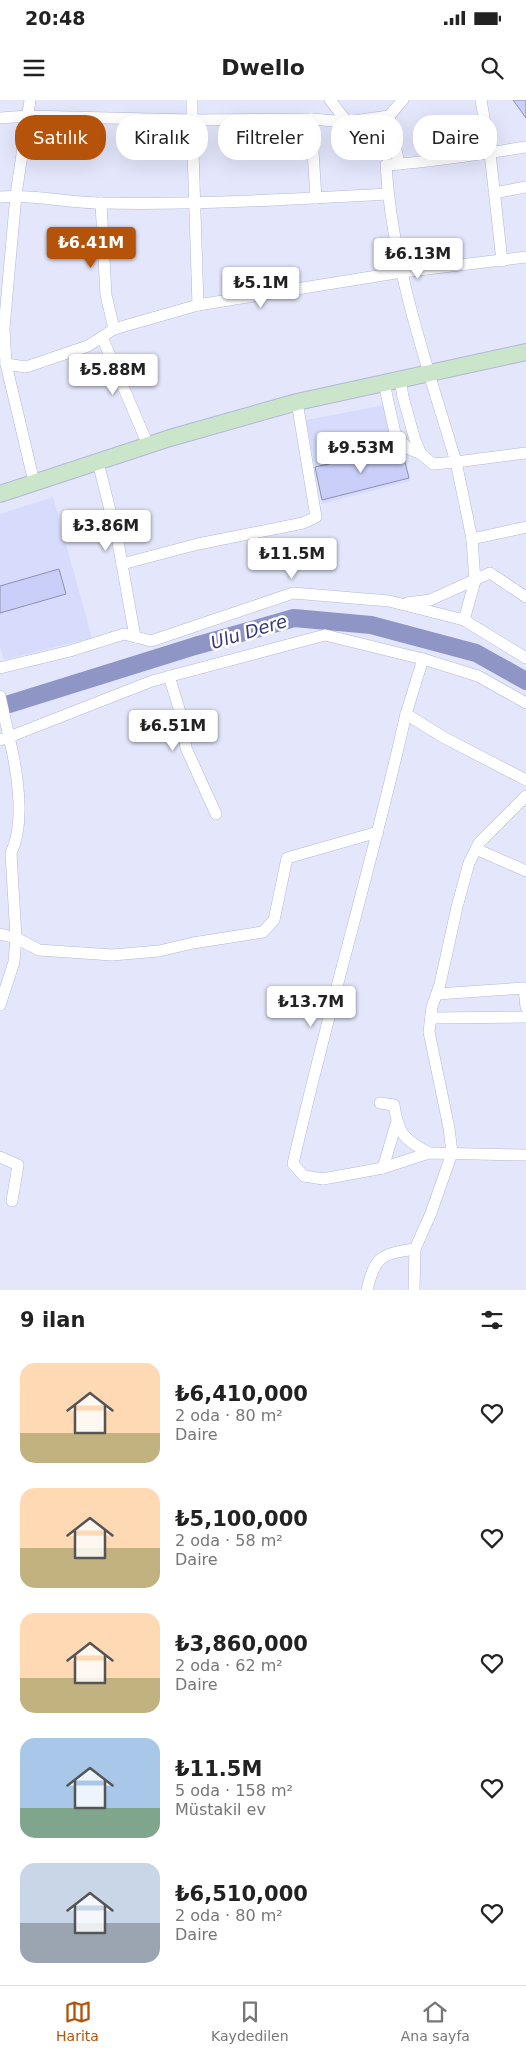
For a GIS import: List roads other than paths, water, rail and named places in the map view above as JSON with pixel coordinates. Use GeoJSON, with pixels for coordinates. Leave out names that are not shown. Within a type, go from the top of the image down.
{"type":"FeatureCollection","features":[{"type":"Feature","properties":{"kind":"main road"},"geometry":{"type":"LineString","coordinates":[[0,494],[148,445],[297,402],[526,352]]}},
{"type":"Feature","properties":{"kind":"street"},"geometry":{"type":"LineString","coordinates":[[27,115],[30,100]]}},
{"type":"Feature","properties":{"kind":"street"},"geometry":{"type":"LineString","coordinates":[[192,100],[192,115]]}},
{"type":"Feature","properties":{"kind":"street"},"geometry":{"type":"LineString","coordinates":[[330,100],[341,115]]}},
{"type":"Feature","properties":{"kind":"street"},"geometry":{"type":"LineString","coordinates":[[390,115],[403,100]]}},
{"type":"Feature","properties":{"kind":"street"},"geometry":{"type":"LineString","coordinates":[[481,100],[484,115]]}},
{"type":"Feature","properties":{"kind":"street"},"geometry":{"type":"LineString","coordinates":[[0,118],[15,117]]}},
{"type":"Feature","properties":{"kind":"street"},"geometry":{"type":"LineString","coordinates":[[497,151],[526,147]]}},
{"type":"Feature","properties":{"kind":"street"},"geometry":{"type":"LineString","coordinates":[[21,160],[4,328],[6,364],[34,482]]}},
{"type":"Feature","properties":{"kind":"street"},"geometry":{"type":"LineString","coordinates":[[193,160],[198,305]]}},
{"type":"Feature","properties":{"kind":"street"},"geometry":{"type":"LineString","coordinates":[[314,160],[316,198]]}},
{"type":"Feature","properties":{"kind":"street"},"geometry":{"type":"LineString","coordinates":[[398,160],[399,164]]}},
{"type":"Feature","properties":{"kind":"street"},"geometry":{"type":"LineString","coordinates":[[446,160],[386,165],[388,194],[402,272],[429,373],[456,462],[472,539],[475,581],[464,620]]}},
{"type":"Feature","properties":{"kind":"street"},"geometry":{"type":"LineString","coordinates":[[491,160],[502,261]]}},
{"type":"Feature","properties":{"kind":"street"},"geometry":{"type":"LineString","coordinates":[[494,193],[526,188]]}},
{"type":"Feature","properties":{"kind":"street"},"geometry":{"type":"LineString","coordinates":[[0,197],[16,195],[101,203],[195,203],[388,194]]}},
{"type":"Feature","properties":{"kind":"street"},"geometry":{"type":"LineString","coordinates":[[101,203],[106,295],[114,330]]}},
{"type":"Feature","properties":{"kind":"street"},"geometry":{"type":"LineString","coordinates":[[6,364],[26,367],[88,346],[114,330],[198,305],[402,272],[526,257]]}},
{"type":"Feature","properties":{"kind":"street"},"geometry":{"type":"LineString","coordinates":[[102,337],[148,445]]}},
{"type":"Feature","properties":{"kind":"street"},"geometry":{"type":"LineString","coordinates":[[392,381],[395,433],[407,448],[421,454],[433,464],[526,453]]}},
{"type":"Feature","properties":{"kind":"street"},"geometry":{"type":"LineString","coordinates":[[392,381],[421,454]]}},
{"type":"Feature","properties":{"kind":"street"},"geometry":{"type":"LineString","coordinates":[[122,564],[198,544],[303,523],[316,517],[297,402]]}},
{"type":"Feature","properties":{"kind":"street"},"geometry":{"type":"LineString","coordinates":[[98,462],[122,564],[135,637]]}},
{"type":"Feature","properties":{"kind":"street"},"geometry":{"type":"LineString","coordinates":[[472,539],[526,527]]}},
{"type":"Feature","properties":{"kind":"street"},"geometry":{"type":"LineString","coordinates":[[400,604],[430,600],[490,573],[526,597]]}},
{"type":"Feature","properties":{"kind":"street"},"geometry":{"type":"LineString","coordinates":[[0,668],[70,651],[124,634],[150,640],[293,594],[389,601],[464,620],[526,658]]}},
{"type":"Feature","properties":{"kind":"street"},"geometry":{"type":"LineString","coordinates":[[4,739],[152,681],[325,635],[423,659],[478,676],[526,703]]}},
{"type":"Feature","properties":{"kind":"street"},"geometry":{"type":"LineString","coordinates":[[423,659],[406,714],[378,832],[315,1066],[293,1164],[304,1176],[323,1179],[383,1168],[429,1153],[526,1156]]}},
{"type":"Feature","properties":{"kind":"street"},"geometry":{"type":"LineString","coordinates":[[169,676],[181,715],[186,748],[216,814]]}},
{"type":"Feature","properties":{"kind":"street"},"geometry":{"type":"LineString","coordinates":[[0,696],[6,722],[4,739],[16,764],[18,813],[16,843],[11,853],[16,938],[14,962],[0,1005]]}},
{"type":"Feature","properties":{"kind":"street"},"geometry":{"type":"LineString","coordinates":[[406,714],[444,737],[526,780]]}},
{"type":"Feature","properties":{"kind":"street"},"geometry":{"type":"LineString","coordinates":[[414,1290],[415,1249],[431,1213],[452,1153],[449,1128],[433,1054],[430,1032],[432,1007],[469,863],[476,849],[492,828],[526,796]]}},
{"type":"Feature","properties":{"kind":"street"},"geometry":{"type":"LineString","coordinates":[[0,934],[16,938],[39,950],[112,955],[159,951],[193,943],[263,932],[274,920],[288,858],[378,832]]}},
{"type":"Feature","properties":{"kind":"street"},"geometry":{"type":"LineString","coordinates":[[476,849],[526,871]]}},
{"type":"Feature","properties":{"kind":"street"},"geometry":{"type":"LineString","coordinates":[[436,994],[524,988],[526,1007]]}},
{"type":"Feature","properties":{"kind":"street"},"geometry":{"type":"LineString","coordinates":[[431,1018],[526,1017]]}},
{"type":"Feature","properties":{"kind":"street"},"geometry":{"type":"LineString","coordinates":[[380,1103],[394,1105],[396,1124],[383,1168]]}},
{"type":"Feature","properties":{"kind":"street"},"geometry":{"type":"LineString","coordinates":[[396,1124],[404,1137],[429,1153]]}},
{"type":"Feature","properties":{"kind":"street"},"geometry":{"type":"LineString","coordinates":[[0,1157],[18,1165],[12,1201]]}},
{"type":"Feature","properties":{"kind":"street"},"geometry":{"type":"LineString","coordinates":[[367,1290],[372,1269],[379,1259],[395,1252],[415,1249]]}},
{"type":"Feature","properties":{"kind":"waterway","name":"Ulu Dere"},"geometry":{"type":"LineString","coordinates":[[0,707],[195,646],[294,618],[371,625],[476,653],[526,681]]}}]}
